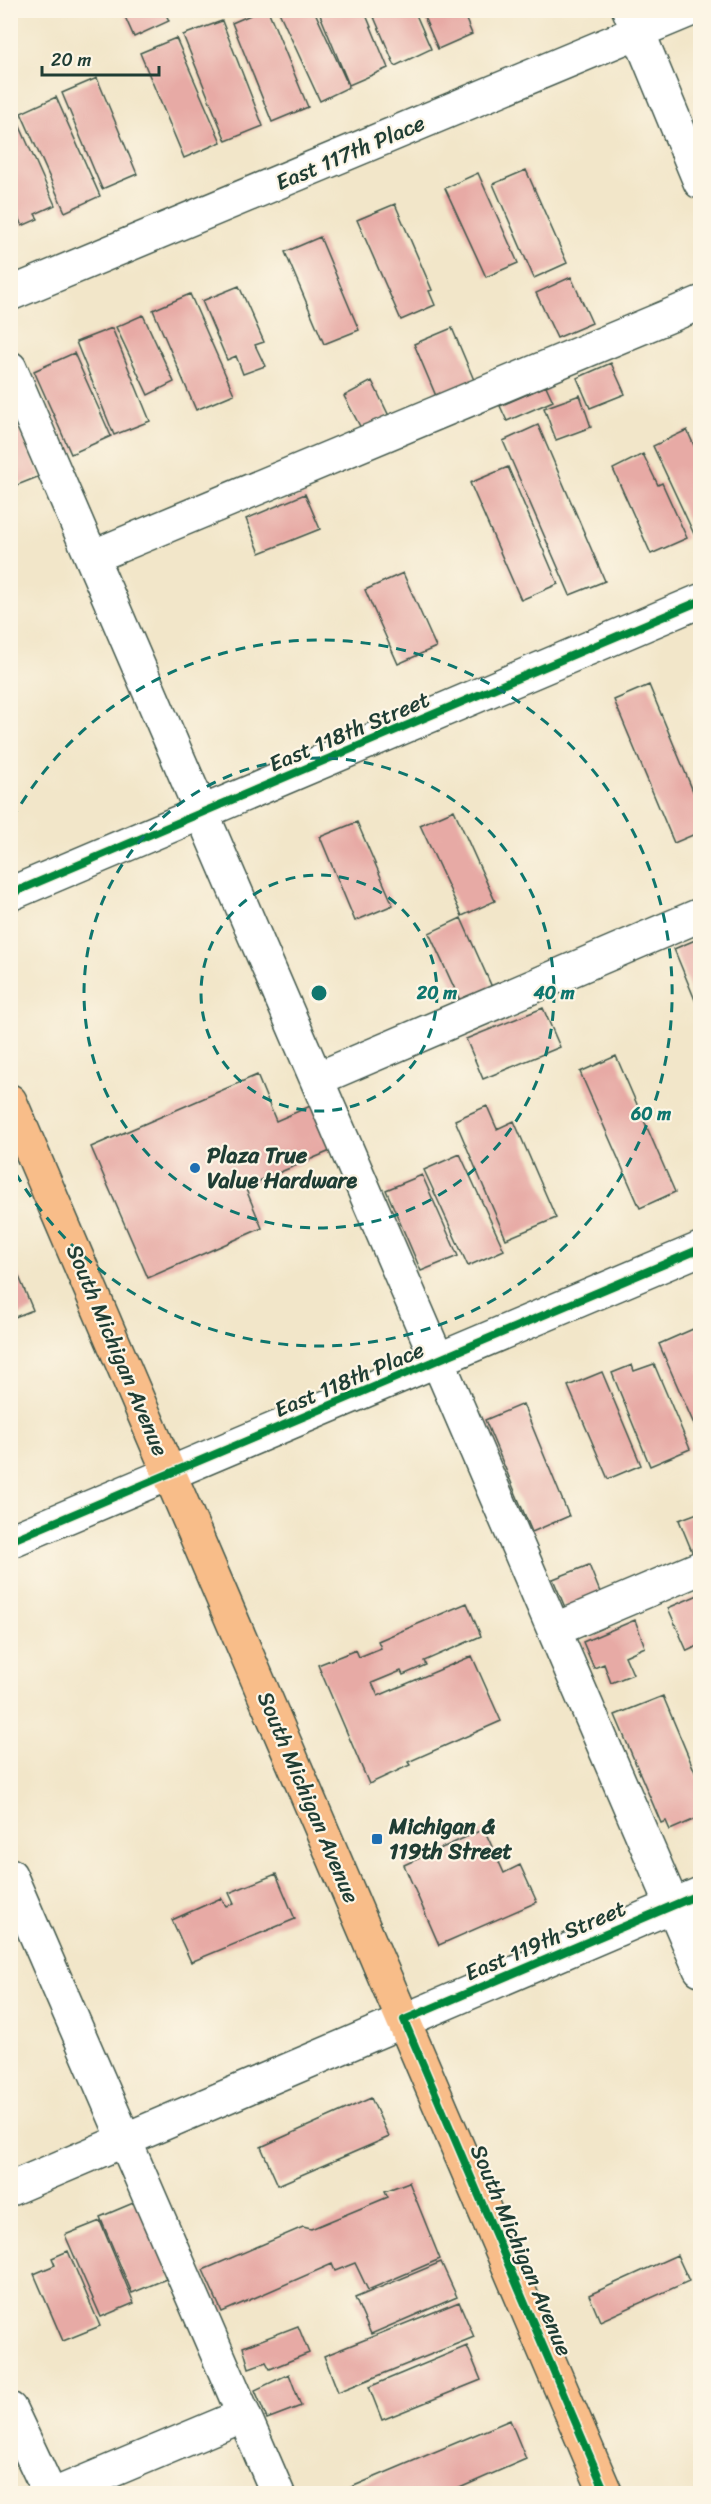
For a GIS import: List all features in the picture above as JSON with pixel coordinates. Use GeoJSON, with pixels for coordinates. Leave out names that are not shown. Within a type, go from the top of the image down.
{"type":"FeatureCollection","features":[{"type":"Feature","properties":{"kind":"main road","name":"South Michigan Avenue"},"geometry":{"type":"LineString","coordinates":[[10,1101],[172,1474],[606,2493]]}},
{"type":"Feature","properties":{"kind":"street","name":"East 117th Place"},"geometry":{"type":"LineString","coordinates":[[10,294],[634,21],[690,10]]}},
{"type":"Feature","properties":{"kind":"street"},"geometry":{"type":"LineString","coordinates":[[634,21],[700,182]]}},
{"type":"Feature","properties":{"kind":"street"},"geometry":{"type":"LineString","coordinates":[[92,557],[700,303]]}},
{"type":"Feature","properties":{"kind":"street"},"geometry":{"type":"LineString","coordinates":[[10,368],[554,1630],[687,1900],[700,1969]]}},
{"type":"Feature","properties":{"kind":"street","name":"East 118th Street"},"geometry":{"type":"LineString","coordinates":[[10,894],[700,602]]}},
{"type":"Feature","properties":{"kind":"street"},"geometry":{"type":"LineString","coordinates":[[317,1079],[700,915]]}},
{"type":"Feature","properties":{"kind":"street","name":"East 118th Place"},"geometry":{"type":"LineString","coordinates":[[10,1541],[700,1249]]}},
{"type":"Feature","properties":{"kind":"street"},"geometry":{"type":"LineString","coordinates":[[554,1630],[700,1568]]}},
{"type":"Feature","properties":{"kind":"street"},"geometry":{"type":"LineString","coordinates":[[10,1875],[278,2493]]}},
{"type":"Feature","properties":{"kind":"street","name":"East 119th Street"},"geometry":{"type":"LineString","coordinates":[[10,2189],[687,1900]]}},
{"type":"Feature","properties":{"kind":"street"},"geometry":{"type":"LineString","coordinates":[[10,2409],[50,2493]]}},
{"type":"Feature","properties":{"kind":"street"},"geometry":{"type":"LineString","coordinates":[[56,2493],[244,2415]]}},
{"type":"Feature","properties":{"kind":"building"},"geometry":{"type":"Polygon","coordinates":[[[122,10],[164,10],[169,21],[134,37],[122,10]]]}},
{"type":"Feature","properties":{"kind":"building"},"geometry":{"type":"Polygon","coordinates":[[[262,10],[268,10],[308,107],[272,122],[232,23],[262,10]]]}},
{"type":"Feature","properties":{"kind":"building"},"geometry":{"type":"Polygon","coordinates":[[[281,10],[314,10],[349,87],[320,101],[279,12],[281,10]]]}},
{"type":"Feature","properties":{"kind":"building"},"geometry":{"type":"Polygon","coordinates":[[[318,10],[364,10],[388,68],[349,85],[318,10]]]}},
{"type":"Feature","properties":{"kind":"building"},"geometry":{"type":"Polygon","coordinates":[[[371,10],[414,10],[431,49],[395,66],[371,10]]]}},
{"type":"Feature","properties":{"kind":"building"},"geometry":{"type":"Polygon","coordinates":[[[421,10],[462,10],[472,34],[438,49],[421,10]]]}},
{"type":"Feature","properties":{"kind":"building"},"geometry":{"type":"Polygon","coordinates":[[[222,21],[263,126],[226,141],[183,35],[222,21]]]}},
{"type":"Feature","properties":{"kind":"building"},"geometry":{"type":"Polygon","coordinates":[[[176,38],[221,142],[184,158],[140,53],[176,38]]]}},
{"type":"Feature","properties":{"kind":"building"},"geometry":{"type":"Polygon","coordinates":[[[97,78],[137,174],[102,189],[62,93],[97,78]]]}},
{"type":"Feature","properties":{"kind":"building"},"geometry":{"type":"Polygon","coordinates":[[[56,97],[100,196],[65,212],[21,113],[56,97]]]}},
{"type":"Feature","properties":{"kind":"building"},"geometry":{"type":"Polygon","coordinates":[[[18,122],[55,205],[35,214],[38,219],[22,226],[10,199],[10,125],[18,122]]]}},
{"type":"Feature","properties":{"kind":"building"},"geometry":{"type":"Polygon","coordinates":[[[526,170],[567,263],[534,278],[493,184],[526,170]]]}},
{"type":"Feature","properties":{"kind":"building"},"geometry":{"type":"Polygon","coordinates":[[[478,173],[518,263],[486,277],[445,188],[478,173]]]}},
{"type":"Feature","properties":{"kind":"building"},"geometry":{"type":"Polygon","coordinates":[[[395,204],[432,290],[429,291],[435,305],[401,320],[357,220],[395,204]]]}},
{"type":"Feature","properties":{"kind":"building"},"geometry":{"type":"Polygon","coordinates":[[[320,237],[359,330],[324,344],[285,252],[320,237]]]}},
{"type":"Feature","properties":{"kind":"building"},"geometry":{"type":"Polygon","coordinates":[[[571,277],[592,323],[557,338],[536,293],[571,277]]]}},
{"type":"Feature","properties":{"kind":"building"},"geometry":{"type":"Polygon","coordinates":[[[239,286],[264,342],[255,345],[265,366],[243,374],[236,356],[227,360],[202,301],[239,286]]]}},
{"type":"Feature","properties":{"kind":"building"},"geometry":{"type":"Polygon","coordinates":[[[190,294],[234,394],[196,410],[153,310],[190,294]]]}},
{"type":"Feature","properties":{"kind":"building"},"geometry":{"type":"Polygon","coordinates":[[[143,315],[174,382],[148,395],[116,327],[143,315]]]}},
{"type":"Feature","properties":{"kind":"building"},"geometry":{"type":"Polygon","coordinates":[[[112,328],[150,421],[114,435],[76,342],[112,328]]]}},
{"type":"Feature","properties":{"kind":"building"},"geometry":{"type":"Polygon","coordinates":[[[452,328],[474,380],[436,396],[414,344],[452,328]]]}},
{"type":"Feature","properties":{"kind":"building"},"geometry":{"type":"Polygon","coordinates":[[[74,353],[111,436],[71,454],[34,371],[74,353]]]}},
{"type":"Feature","properties":{"kind":"building"},"geometry":{"type":"Polygon","coordinates":[[[611,363],[625,394],[590,408],[577,378],[611,363]]]}},
{"type":"Feature","properties":{"kind":"building"},"geometry":{"type":"Polygon","coordinates":[[[372,381],[389,416],[362,430],[344,396],[372,381]]]}},
{"type":"Feature","properties":{"kind":"building"},"geometry":{"type":"Polygon","coordinates":[[[546,386],[553,401],[507,421],[500,406],[546,386]]]}},
{"type":"Feature","properties":{"kind":"building"},"geometry":{"type":"Polygon","coordinates":[[[580,395],[591,427],[556,440],[544,408],[580,395]]]}},
{"type":"Feature","properties":{"kind":"building"},"geometry":{"type":"Polygon","coordinates":[[[17,423],[40,476],[10,488],[10,426],[17,423]]]}},
{"type":"Feature","properties":{"kind":"building"},"geometry":{"type":"Polygon","coordinates":[[[538,425],[605,581],[570,595],[503,441],[538,425]]]}},
{"type":"Feature","properties":{"kind":"building"},"geometry":{"type":"Polygon","coordinates":[[[687,430],[700,459],[700,531],[694,534],[653,446],[687,430]]]}},
{"type":"Feature","properties":{"kind":"building"},"geometry":{"type":"Polygon","coordinates":[[[643,454],[658,485],[662,483],[687,538],[651,554],[613,469],[643,454]]]}},
{"type":"Feature","properties":{"kind":"building"},"geometry":{"type":"Polygon","coordinates":[[[508,467],[558,584],[521,600],[470,483],[508,467]]]}},
{"type":"Feature","properties":{"kind":"building"},"geometry":{"type":"Polygon","coordinates":[[[305,494],[320,529],[260,553],[246,519],[305,494]]]}},
{"type":"Feature","properties":{"kind":"building"},"geometry":{"type":"Polygon","coordinates":[[[403,573],[436,647],[398,664],[365,590],[403,573]]]}},
{"type":"Feature","properties":{"kind":"building"},"geometry":{"type":"Polygon","coordinates":[[[649,685],[700,808],[700,832],[674,843],[614,700],[649,685]]]}},
{"type":"Feature","properties":{"kind":"building"},"geometry":{"type":"Polygon","coordinates":[[[454,810],[495,901],[462,916],[420,825],[454,810]]]}},
{"type":"Feature","properties":{"kind":"building"},"geometry":{"type":"Polygon","coordinates":[[[357,822],[393,905],[355,921],[320,837],[357,822]]]}},
{"type":"Feature","properties":{"kind":"building"},"geometry":{"type":"Polygon","coordinates":[[[461,918],[495,994],[464,1009],[429,933],[461,918]]]}},
{"type":"Feature","properties":{"kind":"building"},"geometry":{"type":"Polygon","coordinates":[[[700,938],[700,1012],[674,949],[700,938]]]}},
{"type":"Feature","properties":{"kind":"building"},"geometry":{"type":"Polygon","coordinates":[[[543,1008],[560,1047],[483,1079],[466,1039],[543,1008]]]}},
{"type":"Feature","properties":{"kind":"building"},"geometry":{"type":"Polygon","coordinates":[[[616,1056],[675,1192],[640,1208],[580,1072],[616,1056]]]}},
{"type":"Feature","properties":{"kind":"building","name":"Plaza True Value Hardware"},"geometry":{"type":"Polygon","coordinates":[[[257,1075],[276,1121],[315,1104],[335,1149],[245,1187],[262,1228],[148,1278],[91,1147],[257,1075]]]}},
{"type":"Feature","properties":{"kind":"building"},"geometry":{"type":"Polygon","coordinates":[[[487,1106],[497,1129],[514,1121],[556,1218],[506,1239],[455,1120],[487,1106]]]}},
{"type":"Feature","properties":{"kind":"building"},"geometry":{"type":"Polygon","coordinates":[[[460,1154],[504,1250],[468,1266],[424,1170],[460,1154]]]}},
{"type":"Feature","properties":{"kind":"building"},"geometry":{"type":"Polygon","coordinates":[[[422,1175],[458,1256],[421,1271],[386,1190],[422,1175]]]}},
{"type":"Feature","properties":{"kind":"building"},"geometry":{"type":"Polygon","coordinates":[[[15,1267],[33,1310],[10,1319],[10,1269],[15,1267]]]}},
{"type":"Feature","properties":{"kind":"building"},"geometry":{"type":"Polygon","coordinates":[[[700,1326],[700,1438],[659,1344],[700,1326]]]}},
{"type":"Feature","properties":{"kind":"building"},"geometry":{"type":"Polygon","coordinates":[[[654,1364],[690,1449],[650,1466],[612,1373],[632,1365],[634,1371],[654,1364]]]}},
{"type":"Feature","properties":{"kind":"building"},"geometry":{"type":"Polygon","coordinates":[[[602,1372],[641,1465],[608,1479],[568,1386],[602,1372]]]}},
{"type":"Feature","properties":{"kind":"building"},"geometry":{"type":"Polygon","coordinates":[[[523,1404],[569,1516],[532,1532],[485,1420],[523,1404]]]}},
{"type":"Feature","properties":{"kind":"building"},"geometry":{"type":"Polygon","coordinates":[[[700,1512],[700,1551],[693,1554],[679,1520],[700,1512]]]}},
{"type":"Feature","properties":{"kind":"building"},"geometry":{"type":"Polygon","coordinates":[[[589,1565],[602,1597],[567,1612],[553,1579],[589,1565]]]}},
{"type":"Feature","properties":{"kind":"building"},"geometry":{"type":"Polygon","coordinates":[[[698,1595],[700,1645],[687,1651],[668,1608],[698,1595]]]}},
{"type":"Feature","properties":{"kind":"building"},"geometry":{"type":"Polygon","coordinates":[[[467,1603],[481,1636],[424,1661],[426,1665],[403,1675],[401,1671],[372,1683],[378,1696],[472,1656],[501,1721],[408,1762],[410,1765],[369,1784],[318,1665],[356,1650],[359,1657],[381,1648],[378,1641],[467,1603]]]}},
{"type":"Feature","properties":{"kind":"building"},"geometry":{"type":"Polygon","coordinates":[[[635,1620],[645,1647],[625,1656],[633,1674],[611,1683],[604,1664],[594,1668],[583,1642],[635,1620]]]}},
{"type":"Feature","properties":{"kind":"building"},"geometry":{"type":"Polygon","coordinates":[[[663,1696],[700,1784],[700,1817],[670,1830],[666,1821],[661,1823],[615,1715],[663,1696]]]}},
{"type":"Feature","properties":{"kind":"building"},"geometry":{"type":"Polygon","coordinates":[[[484,1829],[504,1873],[520,1865],[537,1902],[439,1945],[404,1865],[484,1829]]]}},
{"type":"Feature","properties":{"kind":"building"},"geometry":{"type":"Polygon","coordinates":[[[276,1874],[295,1919],[191,1962],[172,1920],[221,1898],[226,1906],[234,1904],[229,1893],[276,1874]]]}},
{"type":"Feature","properties":{"kind":"building"},"geometry":{"type":"Polygon","coordinates":[[[371,2098],[389,2137],[278,2185],[261,2147],[371,2098]]]}},
{"type":"Feature","properties":{"kind":"building"},"geometry":{"type":"Polygon","coordinates":[[[409,2182],[440,2259],[368,2290],[355,2263],[335,2271],[332,2264],[222,2312],[203,2270],[303,2227],[311,2229],[388,2197],[385,2191],[409,2182]]]}},
{"type":"Feature","properties":{"kind":"building"},"geometry":{"type":"Polygon","coordinates":[[[138,2201],[171,2277],[132,2293],[100,2217],[138,2201]]]}},
{"type":"Feature","properties":{"kind":"building"},"geometry":{"type":"Polygon","coordinates":[[[100,2221],[134,2303],[101,2317],[65,2235],[100,2221]]]}},
{"type":"Feature","properties":{"kind":"building"},"geometry":{"type":"Polygon","coordinates":[[[68,2251],[100,2326],[63,2341],[34,2274],[55,2265],[52,2258],[68,2251]]]}},
{"type":"Feature","properties":{"kind":"building"},"geometry":{"type":"Polygon","coordinates":[[[677,2255],[689,2281],[600,2321],[589,2295],[677,2255]]]}},
{"type":"Feature","properties":{"kind":"building"},"geometry":{"type":"Polygon","coordinates":[[[441,2262],[457,2297],[371,2334],[355,2298],[441,2262]]]}},
{"type":"Feature","properties":{"kind":"building"},"geometry":{"type":"Polygon","coordinates":[[[459,2302],[474,2337],[338,2392],[324,2356],[459,2302]]]}},
{"type":"Feature","properties":{"kind":"building"},"geometry":{"type":"Polygon","coordinates":[[[298,2326],[309,2353],[270,2369],[266,2362],[249,2368],[243,2347],[298,2326]]]}},
{"type":"Feature","properties":{"kind":"building"},"geometry":{"type":"Polygon","coordinates":[[[467,2346],[481,2380],[382,2420],[369,2387],[467,2346]]]}},
{"type":"Feature","properties":{"kind":"building"},"geometry":{"type":"Polygon","coordinates":[[[289,2374],[301,2406],[267,2419],[255,2390],[289,2374]]]}},
{"type":"Feature","properties":{"kind":"building"},"geometry":{"type":"Polygon","coordinates":[[[510,2420],[526,2459],[446,2494],[335,2494],[510,2420]]]}},
{"type":"Feature","properties":{"kind":"cycle path"},"geometry":{"type":"LineString","coordinates":[[10,894],[700,601]]}},
{"type":"Feature","properties":{"kind":"cycle path"},"geometry":{"type":"LineString","coordinates":[[10,1541],[700,1249]]}},
{"type":"Feature","properties":{"kind":"cycle path"},"geometry":{"type":"LineString","coordinates":[[606,2494],[404,2020],[700,1894]]}},
{"type":"Feature","properties":{"kind":"place","name":"Plaza True Value Hardware"},"geometry":{"type":"Point","coordinates":[195,1168]}},
{"type":"Feature","properties":{"kind":"place","name":"Michigan & 119th Street"},"geometry":{"type":"Point","coordinates":[377,1839]}}]}
